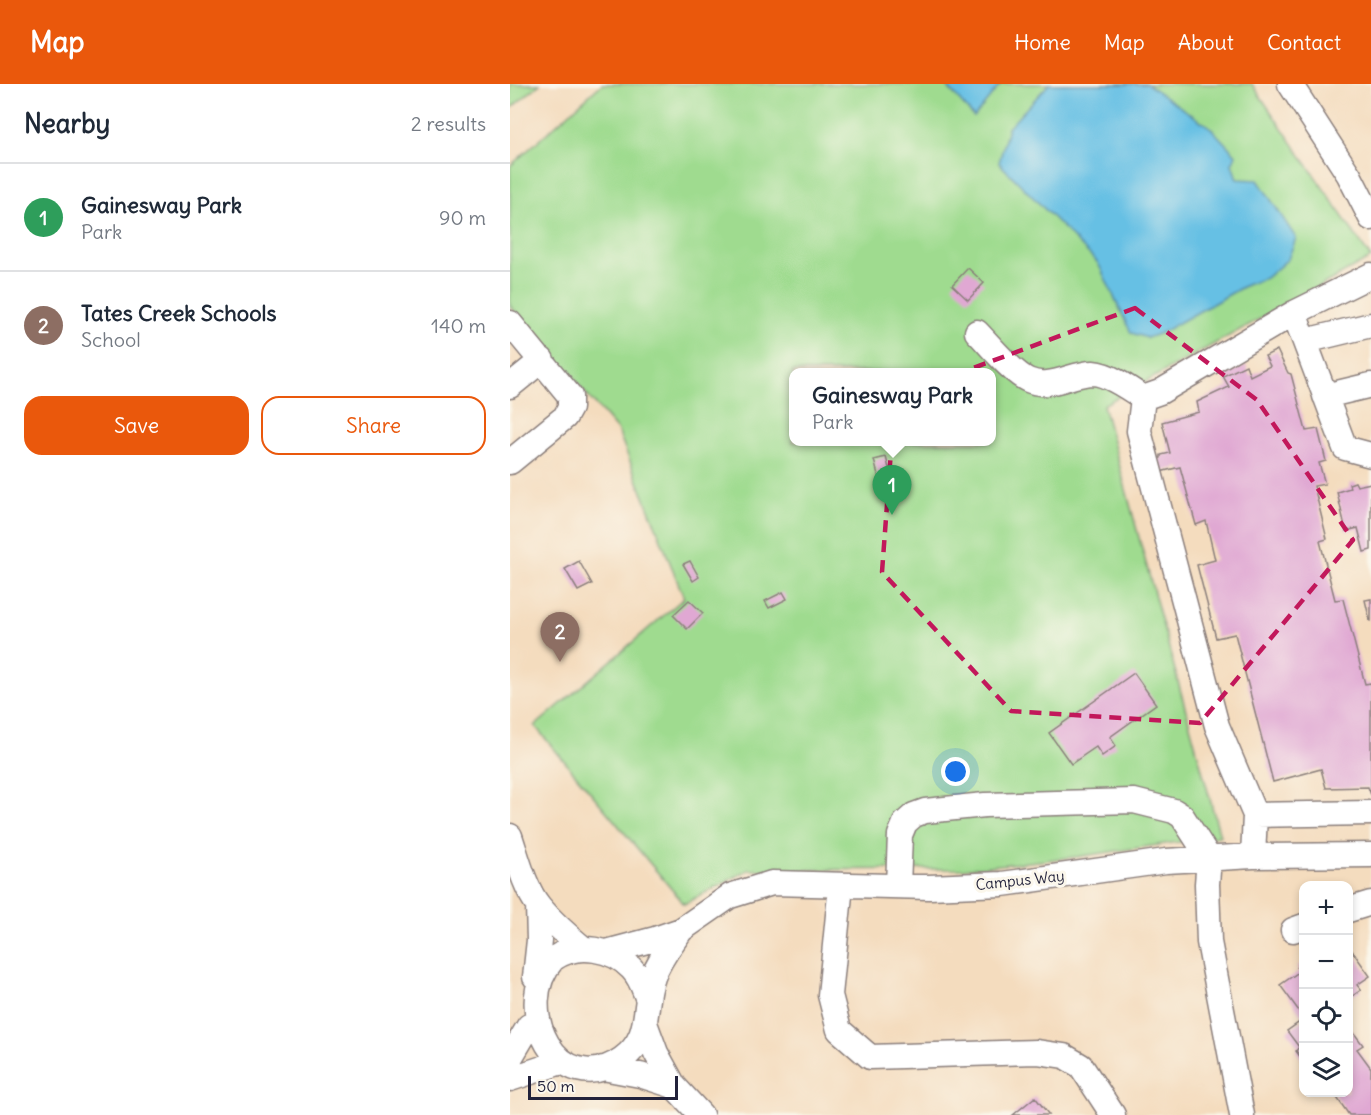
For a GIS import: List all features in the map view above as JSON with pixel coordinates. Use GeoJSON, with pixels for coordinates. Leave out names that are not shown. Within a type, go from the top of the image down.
{"type":"FeatureCollection","features":[{"type":"Feature","properties":{"kind":"street"},"geometry":{"type":"LineString","coordinates":[[1290,84],[1349,176],[1371,218]]}},
{"type":"Feature","properties":{"kind":"street"},"geometry":{"type":"LineString","coordinates":[[1143,398],[1160,392],[1294,313],[1371,275]]}},
{"type":"Feature","properties":{"kind":"street"},"geometry":{"type":"LineString","coordinates":[[1294,313],[1345,448],[1369,453]]}},
{"type":"Feature","properties":{"kind":"street"},"geometry":{"type":"LineString","coordinates":[[510,323],[570,396],[570,408],[565,417],[510,462]]}},
{"type":"Feature","properties":{"kind":"street"},"geometry":{"type":"LineString","coordinates":[[1305,341],[1371,325]]}},
{"type":"Feature","properties":{"kind":"street"},"geometry":{"type":"LineString","coordinates":[[977,332],[1005,362],[1029,380],[1050,383],[1094,373],[1124,385],[1143,398]]}},
{"type":"Feature","properties":{"kind":"street"},"geometry":{"type":"LineString","coordinates":[[510,386],[542,360]]}},
{"type":"Feature","properties":{"kind":"street"},"geometry":{"type":"LineString","coordinates":[[1325,396],[1371,386]]}},
{"type":"Feature","properties":{"kind":"street"},"geometry":{"type":"LineString","coordinates":[[1143,398],[1139,431],[1217,726],[1255,815],[1253,856]]}},
{"type":"Feature","properties":{"kind":"street"},"geometry":{"type":"LineString","coordinates":[[898,886],[900,835],[905,823],[925,811],[985,805],[1134,801],[1182,816],[1209,858],[1207,884],[1209,942],[1242,1115]]}},
{"type":"Feature","properties":{"kind":"street"},"geometry":{"type":"LineString","coordinates":[[1255,815],[1371,813]]}},
{"type":"Feature","properties":{"kind":"street"},"geometry":{"type":"LineString","coordinates":[[510,836],[538,905],[566,934],[595,950],[620,959],[633,969],[642,982],[647,997],[646,1026],[656,1053],[674,1086],[701,1115]]}},
{"type":"Feature","properties":{"kind":"street","name":"Campus Way"},"geometry":{"type":"LineString","coordinates":[[595,950],[655,939],[681,930],[730,896],[772,883],[929,887],[1002,884],[1166,861],[1253,856],[1371,855]]}},
{"type":"Feature","properties":{"kind":"street"},"geometry":{"type":"LineString","coordinates":[[841,885],[830,995],[839,1030],[870,1058],[1037,1052],[1064,1056],[1081,1066],[1113,1115]]}},
{"type":"Feature","properties":{"kind":"street"},"geometry":{"type":"LineString","coordinates":[[1353,908],[1371,903]]}},
{"type":"Feature","properties":{"kind":"street"},"geometry":{"type":"LineString","coordinates":[[536,977],[539,940],[538,905]]}},
{"type":"Feature","properties":{"kind":"street","name":"Campus Way"},"geometry":{"type":"LineString","coordinates":[[647,997],[659,962],[681,930]]}},
{"type":"Feature","properties":{"kind":"street"},"geometry":{"type":"LineString","coordinates":[[595,950],[569,951],[556,957],[536,977],[529,992],[526,1009],[535,1041],[558,1063],[588,1070],[603,1068],[622,1059],[630,1052],[646,1026]]}},
{"type":"Feature","properties":{"kind":"street"},"geometry":{"type":"LineString","coordinates":[[510,1058],[529,1026]]}},
{"type":"Feature","properties":{"kind":"street"},"geometry":{"type":"LineString","coordinates":[[510,1079],[558,1063]]}},
{"type":"Feature","properties":{"kind":"street"},"geometry":{"type":"LineString","coordinates":[[603,1068],[640,1075],[674,1086]]}},
{"type":"Feature","properties":{"kind":"highlighted area"},"geometry":{"type":"Polygon","coordinates":[[[1135,308],[1257,400],[1353,540],[1200,723],[1011,711],[882,572],[895,397],[1135,308]]]}},
{"type":"Feature","properties":{"kind":"green space"},"geometry":{"type":"Polygon","coordinates":[[[510,84],[540,84],[510,109],[510,84]]]}},
{"type":"Feature","properties":{"kind":"green space"},"geometry":{"type":"Polygon","coordinates":[[[602,84],[1252,84],[1371,258],[1103,405],[1220,836],[1076,857],[963,869],[748,870],[684,904],[535,726],[684,598],[618,431],[510,306],[510,166],[602,84]]]}},
{"type":"Feature","properties":{"kind":"water"},"geometry":{"type":"Polygon","coordinates":[[[945,84],[1001,84],[974,117],[945,84]]]}},
{"type":"Feature","properties":{"kind":"water"},"geometry":{"type":"Polygon","coordinates":[[[1049,84],[1147,84],[1211,128],[1236,155],[1232,164],[1237,179],[1258,180],[1296,238],[1288,259],[1266,278],[1246,285],[1161,333],[1147,338],[1131,333],[1098,263],[999,163],[1008,128],[1049,84]]]}},
{"type":"Feature","properties":{"kind":"building"},"geometry":{"type":"Polygon","coordinates":[[[968,268],[984,283],[968,300],[952,285],[968,268]]]}},
{"type":"Feature","properties":{"kind":"building"},"geometry":{"type":"Polygon","coordinates":[[[1277,350],[1288,373],[1291,374],[1306,431],[1318,429],[1326,461],[1319,463],[1325,484],[1314,486],[1327,539],[1320,541],[1335,600],[1343,599],[1365,684],[1371,683],[1371,795],[1368,787],[1326,788],[1321,769],[1273,782],[1235,634],[1216,638],[1197,565],[1215,560],[1206,521],[1196,525],[1180,467],[1160,472],[1157,459],[1161,458],[1161,455],[1170,453],[1162,422],[1199,412],[1197,402],[1229,387],[1223,376],[1246,365],[1250,376],[1270,366],[1265,356],[1277,350]]]}},
{"type":"Feature","properties":{"kind":"building"},"geometry":{"type":"Polygon","coordinates":[[[886,457],[897,498],[885,501],[874,460],[886,457]]]}},
{"type":"Feature","properties":{"kind":"building"},"geometry":{"type":"Polygon","coordinates":[[[1355,482],[1357,486],[1371,483],[1371,550],[1364,552],[1358,528],[1346,531],[1337,492],[1350,488],[1349,484],[1355,482]]]}},
{"type":"Feature","properties":{"kind":"building"},"geometry":{"type":"Polygon","coordinates":[[[579,561],[592,584],[578,591],[565,569],[579,561]]]}},
{"type":"Feature","properties":{"kind":"building"},"geometry":{"type":"Polygon","coordinates":[[[690,561],[699,577],[693,581],[683,564],[690,561]]]}},
{"type":"Feature","properties":{"kind":"building"},"geometry":{"type":"Polygon","coordinates":[[[783,592],[787,599],[769,608],[765,601],[783,592]]]}},
{"type":"Feature","properties":{"kind":"building"},"geometry":{"type":"Polygon","coordinates":[[[1371,599],[1371,621],[1370,621],[1365,600],[1371,599]]]}},
{"type":"Feature","properties":{"kind":"building"},"geometry":{"type":"Polygon","coordinates":[[[689,600],[703,613],[687,629],[673,615],[689,600]]]}},
{"type":"Feature","properties":{"kind":"building"},"geometry":{"type":"Polygon","coordinates":[[[1134,673],[1156,704],[1110,737],[1116,746],[1102,756],[1096,747],[1071,764],[1049,733],[1134,673]]]}},
{"type":"Feature","properties":{"kind":"building"},"geometry":{"type":"Polygon","coordinates":[[[1353,952],[1370,976],[1357,985],[1361,990],[1353,996],[1353,952]]]}},
{"type":"Feature","properties":{"kind":"building"},"geometry":{"type":"Polygon","coordinates":[[[1299,972],[1299,1011],[1280,985],[1299,972]]]}},
{"type":"Feature","properties":{"kind":"building"},"geometry":{"type":"Polygon","coordinates":[[[1299,1023],[1299,1047],[1287,1031],[1299,1023]]]}},
{"type":"Feature","properties":{"kind":"building"},"geometry":{"type":"Polygon","coordinates":[[[1353,1032],[1363,1045],[1357,1049],[1371,1068],[1371,1115],[1349,1115],[1336,1097],[1353,1097],[1353,1032]]]}},
{"type":"Feature","properties":{"kind":"building"},"geometry":{"type":"Polygon","coordinates":[[[1035,1097],[1049,1115],[1013,1115],[1035,1097]]]}},
{"type":"Feature","properties":{"kind":"place","name":"Gainesway Park"},"geometry":{"type":"Point","coordinates":[892,515]}},
{"type":"Feature","properties":{"kind":"place","name":"Tates Creek Schools"},"geometry":{"type":"Point","coordinates":[560,662]}}]}
